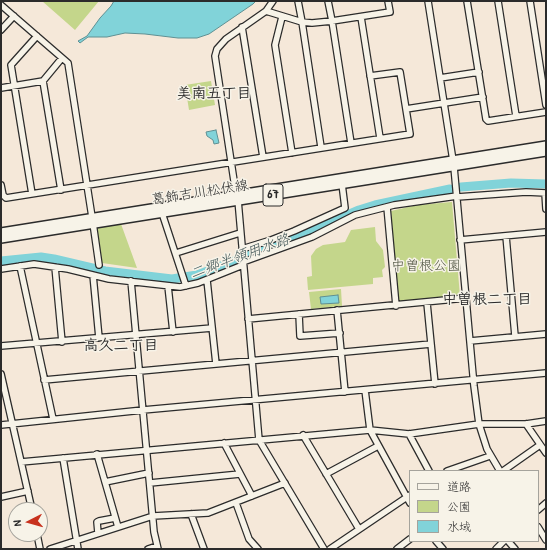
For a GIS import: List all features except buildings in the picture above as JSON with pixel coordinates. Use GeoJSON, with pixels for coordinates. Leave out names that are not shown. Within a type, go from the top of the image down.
{"type":"FeatureCollection","features":[{"type":"Feature","properties":{"kind":"main road","name":"葛飾吉川松伏線"},"geometry":{"type":"LineString","coordinates":[[1,239],[93,220],[237,197],[453,159],[546,145]]}},
{"type":"Feature","properties":{"kind":"main road","name":"葛飾吉川松伏線"},"geometry":{"type":"LineString","coordinates":[[1,232],[162,212],[237,197],[342,184],[546,152]]}},
{"type":"Feature","properties":{"kind":"street"},"geometry":{"type":"LineString","coordinates":[[273,1],[266,10],[219,45],[215,56],[237,197],[259,440],[324,549]]}},
{"type":"Feature","properties":{"kind":"street"},"geometry":{"type":"LineString","coordinates":[[298,1],[321,147]]}},
{"type":"Feature","properties":{"kind":"street"},"geometry":{"type":"LineString","coordinates":[[328,1],[351,143]]}},
{"type":"Feature","properties":{"kind":"street"},"geometry":{"type":"LineString","coordinates":[[266,10],[282,17],[302,22],[321,23],[390,12],[388,1]]}},
{"type":"Feature","properties":{"kind":"street"},"geometry":{"type":"LineString","coordinates":[[428,1],[454,167],[473,380],[479,424],[484,443],[490,456],[499,470]]}},
{"type":"Feature","properties":{"kind":"street"},"geometry":{"type":"LineString","coordinates":[[467,1],[486,119],[488,121],[546,112]]}},
{"type":"Feature","properties":{"kind":"street"},"geometry":{"type":"LineString","coordinates":[[498,1],[516,116]]}},
{"type":"Feature","properties":{"kind":"street"},"geometry":{"type":"LineString","coordinates":[[530,1],[546,105]]}},
{"type":"Feature","properties":{"kind":"street"},"geometry":{"type":"LineString","coordinates":[[1,5],[68,63],[88,185],[99,265]]}},
{"type":"Feature","properties":{"kind":"street"},"geometry":{"type":"LineString","coordinates":[[1,30],[14,16]]}},
{"type":"Feature","properties":{"kind":"street"},"geometry":{"type":"LineString","coordinates":[[282,17],[275,45],[292,152]]}},
{"type":"Feature","properties":{"kind":"street"},"geometry":{"type":"LineString","coordinates":[[361,17],[380,138]]}},
{"type":"Feature","properties":{"kind":"street"},"geometry":{"type":"LineString","coordinates":[[242,27],[263,157]]}},
{"type":"Feature","properties":{"kind":"street"},"geometry":{"type":"LineString","coordinates":[[32,194],[11,65],[37,36]]}},
{"type":"Feature","properties":{"kind":"street"},"geometry":{"type":"LineString","coordinates":[[1,88],[43,81],[62,58]]}},
{"type":"Feature","properties":{"kind":"street"},"geometry":{"type":"LineString","coordinates":[[1,185],[4,198],[410,134],[400,72],[370,76]]}},
{"type":"Feature","properties":{"kind":"street"},"geometry":{"type":"LineString","coordinates":[[440,78],[479,72]]}},
{"type":"Feature","properties":{"kind":"street"},"geometry":{"type":"LineString","coordinates":[[43,81],[61,190]]}},
{"type":"Feature","properties":{"kind":"street"},"geometry":{"type":"LineString","coordinates":[[406,109],[483,97]]}},
{"type":"Feature","properties":{"kind":"street"},"geometry":{"type":"LineString","coordinates":[[242,251],[294,231],[345,208],[342,184]]}},
{"type":"Feature","properties":{"kind":"street"},"geometry":{"type":"LineString","coordinates":[[1,269],[34,264],[109,279],[168,286],[186,286],[207,280],[243,263],[312,237],[355,215],[387,207],[457,197],[508,193],[545,193],[546,209]]}},
{"type":"Feature","properties":{"kind":"street"},"geometry":{"type":"LineString","coordinates":[[387,207],[396,306]]}},
{"type":"Feature","properties":{"kind":"street"},"geometry":{"type":"LineString","coordinates":[[162,212],[186,286]]}},
{"type":"Feature","properties":{"kind":"street"},"geometry":{"type":"LineString","coordinates":[[176,253],[240,232]]}},
{"type":"Feature","properties":{"kind":"street"},"geometry":{"type":"LineString","coordinates":[[460,240],[546,232]]}},
{"type":"Feature","properties":{"kind":"street"},"geometry":{"type":"LineString","coordinates":[[506,236],[515,336]]}},
{"type":"Feature","properties":{"kind":"street"},"geometry":{"type":"LineString","coordinates":[[20,266],[53,418]]}},
{"type":"Feature","properties":{"kind":"street"},"geometry":{"type":"LineString","coordinates":[[55,267],[62,342]]}},
{"type":"Feature","properties":{"kind":"street"},"geometry":{"type":"LineString","coordinates":[[93,275],[99,338]]}},
{"type":"Feature","properties":{"kind":"street"},"geometry":{"type":"LineString","coordinates":[[207,280],[216,364]]}},
{"type":"Feature","properties":{"kind":"street"},"geometry":{"type":"LineString","coordinates":[[131,281],[154,532],[158,548],[148,549]]}},
{"type":"Feature","properties":{"kind":"street"},"geometry":{"type":"LineString","coordinates":[[168,286],[173,332]]}},
{"type":"Feature","properties":{"kind":"street"},"geometry":{"type":"LineString","coordinates":[[248,318],[396,306],[466,298]]}},
{"type":"Feature","properties":{"kind":"street"},"geometry":{"type":"LineString","coordinates":[[427,302],[435,384]]}},
{"type":"Feature","properties":{"kind":"street"},"geometry":{"type":"LineString","coordinates":[[338,310],[345,392]]}},
{"type":"Feature","properties":{"kind":"street"},"geometry":{"type":"LineString","coordinates":[[299,314],[300,336],[340,333]]}},
{"type":"Feature","properties":{"kind":"street"},"geometry":{"type":"LineString","coordinates":[[1,346],[136,336],[212,328]]}},
{"type":"Feature","properties":{"kind":"street"},"geometry":{"type":"LineString","coordinates":[[470,341],[546,334]]}},
{"type":"Feature","properties":{"kind":"street"},"geometry":{"type":"LineString","coordinates":[[44,380],[431,344]]}},
{"type":"Feature","properties":{"kind":"street"},"geometry":{"type":"LineString","coordinates":[[1,425],[53,418],[546,373]]}},
{"type":"Feature","properties":{"kind":"street"},"geometry":{"type":"LineString","coordinates":[[1,374],[30,502]]}},
{"type":"Feature","properties":{"kind":"street"},"geometry":{"type":"LineString","coordinates":[[330,549],[408,496],[370,430],[365,390]]}},
{"type":"Feature","properties":{"kind":"street"},"geometry":{"type":"LineString","coordinates":[[21,462],[303,435],[370,430],[409,434],[479,424],[526,424],[546,421]]}},
{"type":"Feature","properties":{"kind":"street"},"geometry":{"type":"LineString","coordinates":[[526,424],[546,453]]}},
{"type":"Feature","properties":{"kind":"street"},"geometry":{"type":"LineString","coordinates":[[409,434],[428,470]]}},
{"type":"Feature","properties":{"kind":"street"},"geometry":{"type":"LineString","coordinates":[[303,435],[359,529]]}},
{"type":"Feature","properties":{"kind":"street"},"geometry":{"type":"LineString","coordinates":[[224,443],[252,496]]}},
{"type":"Feature","properties":{"kind":"street"},"geometry":{"type":"LineString","coordinates":[[504,470],[540,445]]}},
{"type":"Feature","properties":{"kind":"street"},"geometry":{"type":"LineString","coordinates":[[326,474],[378,446]]}},
{"type":"Feature","properties":{"kind":"street"},"geometry":{"type":"LineString","coordinates":[[97,454],[118,527]]}},
{"type":"Feature","properties":{"kind":"street"},"geometry":{"type":"LineString","coordinates":[[457,469],[490,456]]}},
{"type":"Feature","properties":{"kind":"street"},"geometry":{"type":"LineString","coordinates":[[62,458],[78,549]]}},
{"type":"Feature","properties":{"kind":"street"},"geometry":{"type":"LineString","coordinates":[[105,482],[149,473]]}},
{"type":"Feature","properties":{"kind":"street"},"geometry":{"type":"LineString","coordinates":[[150,483],[240,474]]}},
{"type":"Feature","properties":{"kind":"street"},"geometry":{"type":"LineString","coordinates":[[50,549],[153,516],[208,513],[284,483]]}},
{"type":"Feature","properties":{"kind":"street"},"geometry":{"type":"LineString","coordinates":[[1,497],[28,491]]}},
{"type":"Feature","properties":{"kind":"street"},"geometry":{"type":"LineString","coordinates":[[236,503],[249,539],[258,549]]}},
{"type":"Feature","properties":{"kind":"street"},"geometry":{"type":"LineString","coordinates":[[191,514],[204,549]]}},
{"type":"Feature","properties":{"kind":"street"},"geometry":{"type":"LineString","coordinates":[[98,533],[97,522],[99,520],[115,518]]}},
{"type":"Feature","properties":{"kind":"street"},"geometry":{"type":"LineString","coordinates":[[539,529],[546,540]]}},
{"type":"Feature","properties":{"kind":"street"},"geometry":{"type":"LineString","coordinates":[[398,549],[409,540]]}},
{"type":"Feature","properties":{"kind":"green space"},"geometry":{"type":"Polygon","coordinates":[[[42,1],[99,1],[75,30],[42,1]]]}},
{"type":"Feature","properties":{"kind":"green space"},"geometry":{"type":"Polygon","coordinates":[[[211,81],[215,105],[189,110],[185,85],[211,81]]]}},
{"type":"Feature","properties":{"kind":"green space","name":"中曽根公園"},"geometry":{"type":"Polygon","coordinates":[[[452,202],[460,296],[398,303],[391,211],[417,205],[452,202]]]}},
{"type":"Feature","properties":{"kind":"green space"},"geometry":{"type":"Polygon","coordinates":[[[121,224],[137,268],[102,263],[97,231],[98,228],[121,224]]]}},
{"type":"Feature","properties":{"kind":"green space"},"geometry":{"type":"Polygon","coordinates":[[[375,227],[376,241],[383,250],[385,267],[382,270],[383,277],[373,278],[373,284],[308,290],[307,277],[312,276],[311,256],[316,249],[323,245],[345,242],[351,230],[375,227]]]}},
{"type":"Feature","properties":{"kind":"green space"},"geometry":{"type":"Polygon","coordinates":[[[341,289],[342,306],[311,309],[309,292],[341,289]]]}},
{"type":"Feature","properties":{"kind":"water"},"geometry":{"type":"Polygon","coordinates":[[[114,1],[256,1],[209,34],[197,38],[178,38],[125,33],[107,37],[88,37],[80,43],[78,41],[87,36],[114,1]]]}},
{"type":"Feature","properties":{"kind":"water"},"geometry":{"type":"Polygon","coordinates":[[[216,130],[219,143],[214,144],[213,140],[207,136],[206,132],[216,130]]]}},
{"type":"Feature","properties":{"kind":"water"},"geometry":{"type":"Polygon","coordinates":[[[338,295],[339,303],[321,304],[320,297],[338,295]]]}},
{"type":"Feature","properties":{"kind":"waterway","name":"二郷半領用水路"},"geometry":{"type":"LineString","coordinates":[[461,187],[511,183],[546,184]]}},
{"type":"Feature","properties":{"kind":"waterway","name":"二郷半領用水路"},"geometry":{"type":"LineString","coordinates":[[1,261],[41,257],[105,271],[172,279],[197,275],[285,242],[359,210],[375,205],[450,189]]}},
{"type":"Feature","properties":{"kind":"district","name":"美南五丁目"},"geometry":{"type":"Point","coordinates":[214,94]}},
{"type":"Feature","properties":{"kind":"district","name":"中曽根二丁目"},"geometry":{"type":"Point","coordinates":[487,300]}},
{"type":"Feature","properties":{"kind":"district","name":"高久二丁目"},"geometry":{"type":"Point","coordinates":[121,346]}}]}
